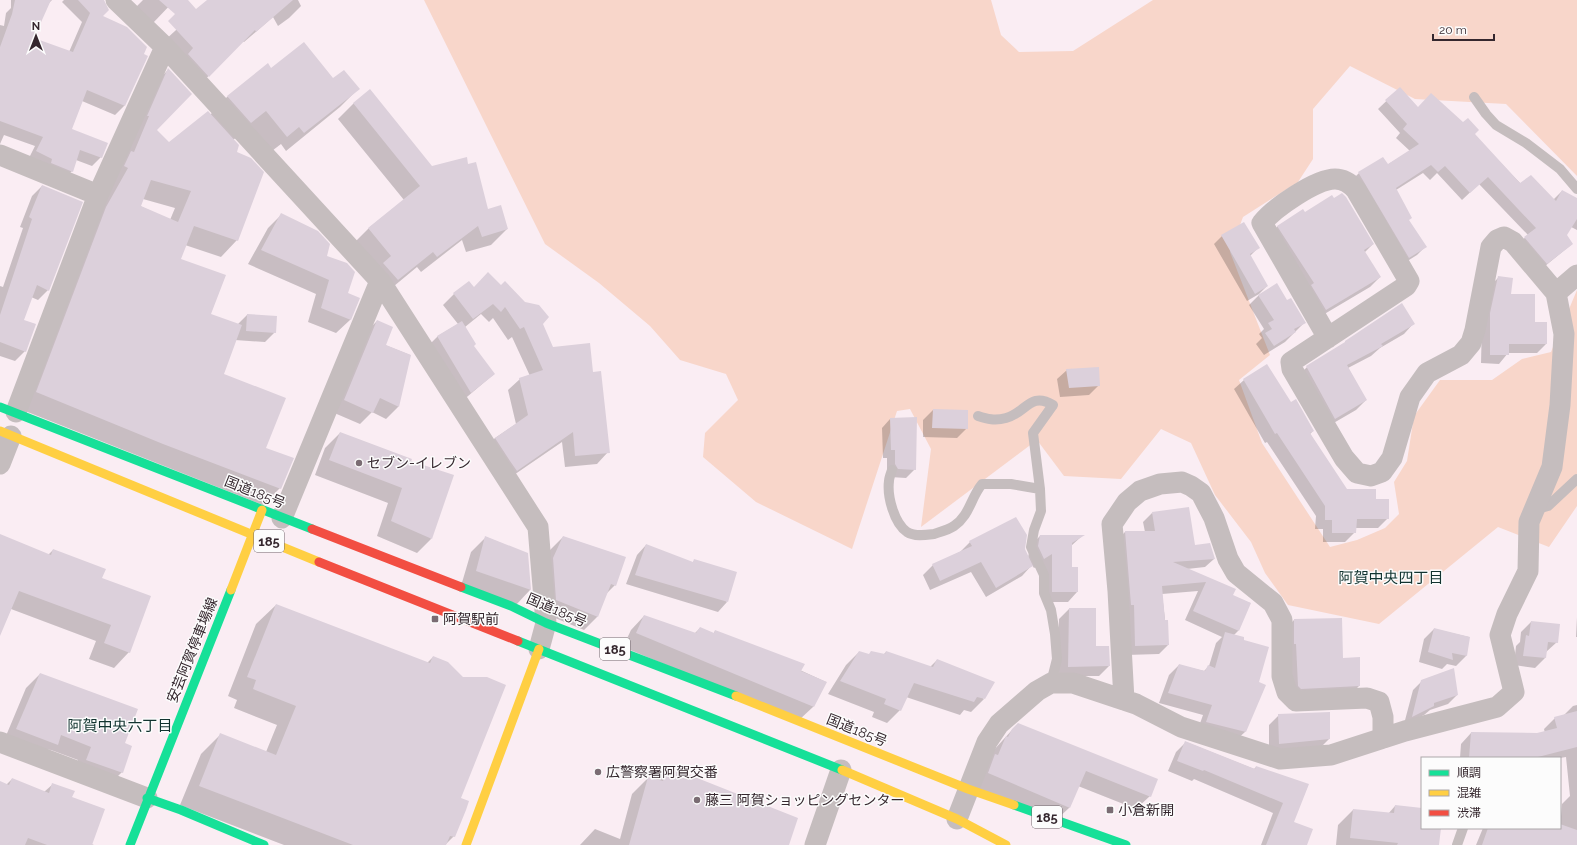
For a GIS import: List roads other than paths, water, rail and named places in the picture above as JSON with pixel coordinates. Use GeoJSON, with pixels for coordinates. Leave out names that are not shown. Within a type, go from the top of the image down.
{"type":"FeatureCollection","features":[{"type":"Feature","properties":{"kind":"main road","name":"国道185号"},"geometry":{"type":"LineString","coordinates":[[8,410],[511,606],[546,623],[686,676],[968,789],[1126,845]]}},
{"type":"Feature","properties":{"kind":"main road","name":"185"},"geometry":{"type":"LineString","coordinates":[[6,434],[252,535],[841,770],[957,819]]}},
{"type":"Feature","properties":{"kind":"main road","name":"安芸阿賀停車場線"},"geometry":{"type":"LineString","coordinates":[[130,845],[147,798],[262,510]]}},
{"type":"Feature","properties":{"kind":"main road"},"geometry":{"type":"LineString","coordinates":[[466,845],[539,649]]}},
{"type":"Feature","properties":{"kind":"main road"},"geometry":{"type":"LineString","coordinates":[[968,789],[1060,832]]}},
{"type":"Feature","properties":{"kind":"main road"},"geometry":{"type":"LineString","coordinates":[[147,798],[181,810],[264,845]]}},
{"type":"Feature","properties":{"kind":"main road"},"geometry":{"type":"LineString","coordinates":[[957,819],[1010,844]]}},
{"type":"Feature","properties":{"kind":"street"},"geometry":{"type":"LineString","coordinates":[[116,0],[165,47],[380,281],[538,527],[546,623],[539,649]]}},
{"type":"Feature","properties":{"kind":"street"},"geometry":{"type":"LineString","coordinates":[[8,410],[98,195],[165,47]]}},
{"type":"Feature","properties":{"kind":"street"},"geometry":{"type":"LineString","coordinates":[[0,155],[98,195]]}},
{"type":"Feature","properties":{"kind":"street"},"geometry":{"type":"LineString","coordinates":[[957,819],[987,742],[999,724],[1037,691],[1051,683],[1073,683],[1124,700],[1181,727],[1280,759],[1331,755],[1405,731],[1497,707],[1514,692],[1500,635],[1507,614],[1528,571],[1529,522],[1552,467],[1560,405],[1564,334],[1556,293],[1513,242],[1504,237],[1497,240],[1491,246],[1486,265],[1475,330],[1470,343],[1461,354],[1427,373],[1410,397],[1392,458],[1382,472],[1371,476],[1357,473],[1344,458],[1292,369],[1291,362],[1328,338],[1406,286],[1408,281],[1356,190],[1349,182],[1336,178],[1319,182],[1302,192],[1262,223],[1328,338]]}},
{"type":"Feature","properties":{"kind":"street"},"geometry":{"type":"LineString","coordinates":[[1556,293],[1577,275]]}},
{"type":"Feature","properties":{"kind":"street"},"geometry":{"type":"LineString","coordinates":[[282,518],[380,281]]}},
{"type":"Feature","properties":{"kind":"street"},"geometry":{"type":"LineString","coordinates":[[0,464],[6,434]]}},
{"type":"Feature","properties":{"kind":"street"},"geometry":{"type":"LineString","coordinates":[[1124,700],[1118,591],[1112,524],[1126,502],[1140,492],[1160,484],[1182,482],[1201,493],[1214,518],[1228,559],[1236,573],[1273,603],[1282,620],[1282,676],[1288,692],[1296,702],[1367,698],[1379,702],[1382,717],[1382,738]]}},
{"type":"Feature","properties":{"kind":"street"},"geometry":{"type":"LineString","coordinates":[[0,742],[147,798]]}},
{"type":"Feature","properties":{"kind":"street"},"geometry":{"type":"LineString","coordinates":[[815,845],[841,770]]}},
{"type":"Feature","properties":{"kind":"lane"},"geometry":{"type":"LineString","coordinates":[[1474,97],[1496,125],[1526,143],[1560,170],[1577,189]]}},
{"type":"Feature","properties":{"kind":"lane"},"geometry":{"type":"LineString","coordinates":[[978,416],[994,420],[1007,418],[1031,402],[1044,400],[1053,405],[1034,433],[1041,511],[1034,530],[1031,547],[1044,575],[1044,593],[1051,610],[1055,634],[1058,659],[1051,683]]}},
{"type":"Feature","properties":{"kind":"lane"},"geometry":{"type":"LineString","coordinates":[[892,470],[889,488],[897,520],[907,532],[923,536],[943,532],[954,526],[968,513],[975,492],[982,484],[1011,484],[1040,489]]}},
{"type":"Feature","properties":{"kind":"lane"},"geometry":{"type":"LineString","coordinates":[[1534,510],[1548,506],[1577,479]]}},
{"type":"Feature","properties":{"kind":"lane"},"geometry":{"type":"LineString","coordinates":[[1457,845],[1463,829]]}},
{"type":"Feature","properties":{"kind":"place","name":"セブン-イレブン"},"geometry":{"type":"Point","coordinates":[359,463]}},
{"type":"Feature","properties":{"kind":"place","name":"阿賀駅前"},"geometry":{"type":"Point","coordinates":[435,619]}},
{"type":"Feature","properties":{"kind":"place","name":"広警察署阿賀交番"},"geometry":{"type":"Point","coordinates":[598,772]}},
{"type":"Feature","properties":{"kind":"place","name":"藤三 阿賀ショッピングセンター"},"geometry":{"type":"Point","coordinates":[697,800]}},
{"type":"Feature","properties":{"kind":"place","name":"小倉新開"},"geometry":{"type":"Point","coordinates":[1110,810]}},
{"type":"Feature","properties":{"kind":"district","name":"阿賀中央四丁目"},"geometry":{"type":"Point","coordinates":[1391,578]}},
{"type":"Feature","properties":{"kind":"district","name":"阿賀中央六丁目"},"geometry":{"type":"Point","coordinates":[120,726]}}]}
